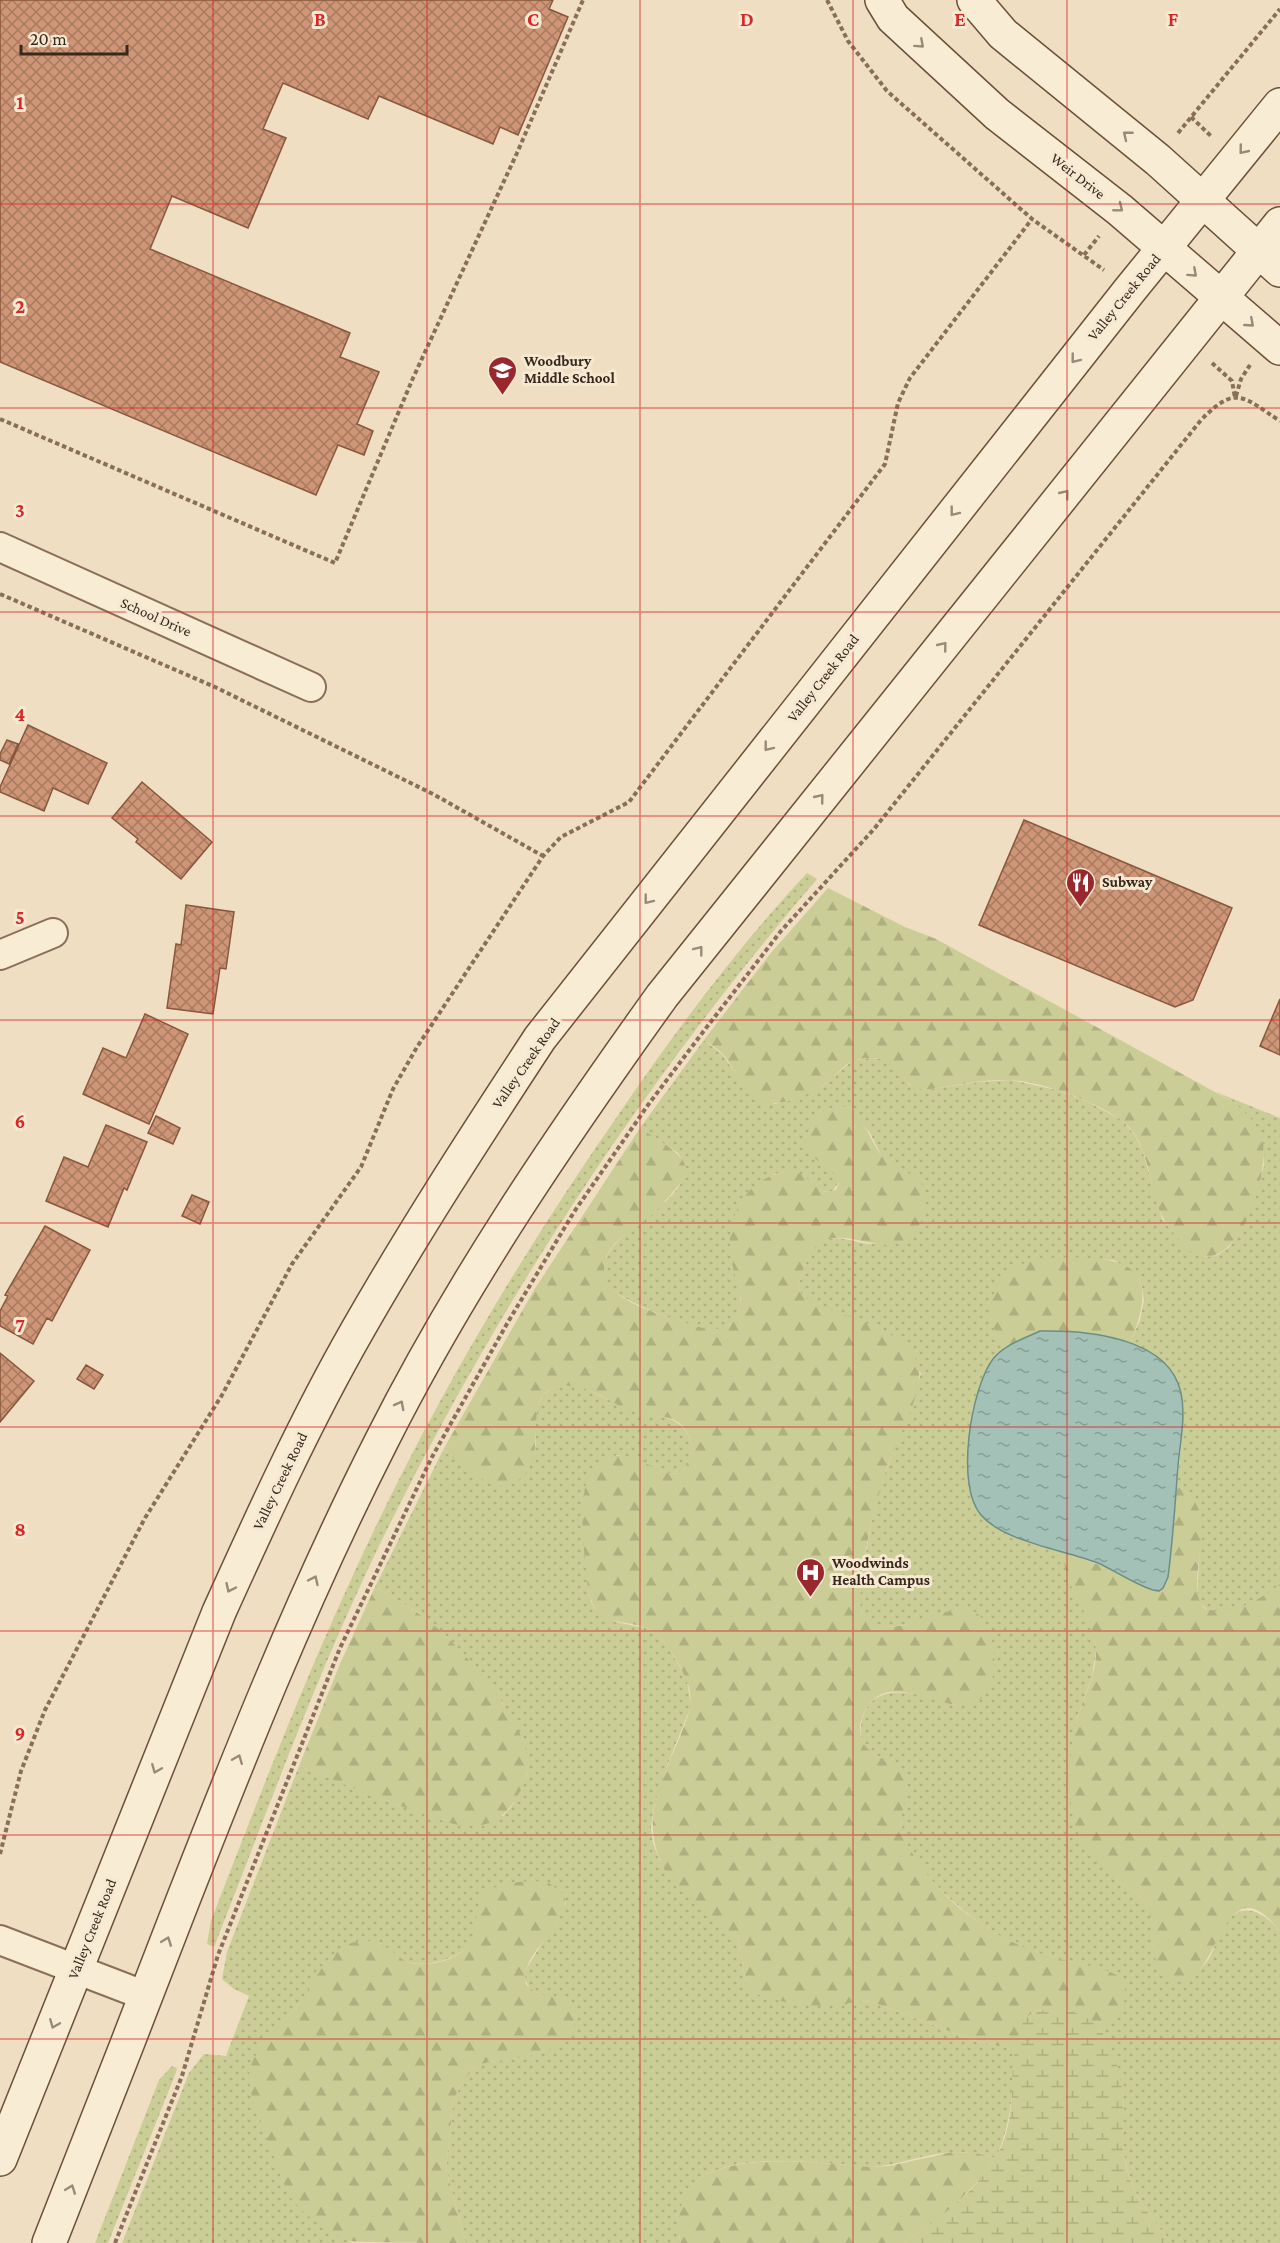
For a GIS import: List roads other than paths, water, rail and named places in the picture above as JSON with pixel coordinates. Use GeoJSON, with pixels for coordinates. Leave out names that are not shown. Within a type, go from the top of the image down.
{"type":"FeatureCollection","features":[{"type":"Feature","properties":{"kind":"main road","name":"Weir Drive"},"geometry":{"type":"LineString","coordinates":[[882,0],[893,18],[997,114],[1120,210],[1280,348]]}},
{"type":"Feature","properties":{"kind":"main road"},"geometry":{"type":"LineString","coordinates":[[974,0],[1004,34],[1158,160],[1269,261]]}},
{"type":"Feature","properties":{"kind":"main road","name":"Valley Creek Road"},"geometry":{"type":"LineString","coordinates":[[0,2159],[219,1612],[290,1458],[357,1332],[458,1162],[540,1038],[1164,248],[1280,105]]}},
{"type":"Feature","properties":{"kind":"main road"},"geometry":{"type":"LineString","coordinates":[[49,2243],[235,1767],[313,1581],[383,1437],[481,1263],[568,1129],[662,996],[1221,298],[1269,261],[1280,224]]}},
{"type":"Feature","properties":{"kind":"street","name":"School Drive"},"geometry":{"type":"LineString","coordinates":[[0,547],[311,687]]}},
{"type":"Feature","properties":{"kind":"street"},"geometry":{"type":"LineString","coordinates":[[0,955],[53,933]]}},
{"type":"Feature","properties":{"kind":"street"},"geometry":{"type":"LineString","coordinates":[[0,1940],[146,1996]]}},
{"type":"Feature","properties":{"kind":"water"},"geometry":{"type":"Polygon","coordinates":[[[1040,1331],[1080,1332],[1124,1341],[1144,1349],[1161,1360],[1173,1374],[1181,1393],[1183,1420],[1168,1577],[1159,1591],[1139,1584],[1098,1563],[1019,1539],[1004,1532],[981,1515],[973,1501],[969,1482],[969,1437],[978,1392],[985,1373],[993,1359],[1003,1350],[1040,1331]]]}},
{"type":"Feature","properties":{"kind":"place","name":"Woodbury Middle School"},"geometry":{"type":"Point","coordinates":[503,396]}},
{"type":"Feature","properties":{"kind":"place","name":"Subway"},"geometry":{"type":"Point","coordinates":[1081,908]}},
{"type":"Feature","properties":{"kind":"place","name":"Woodwinds Health Campus"},"geometry":{"type":"Point","coordinates":[811,1598]}}]}
